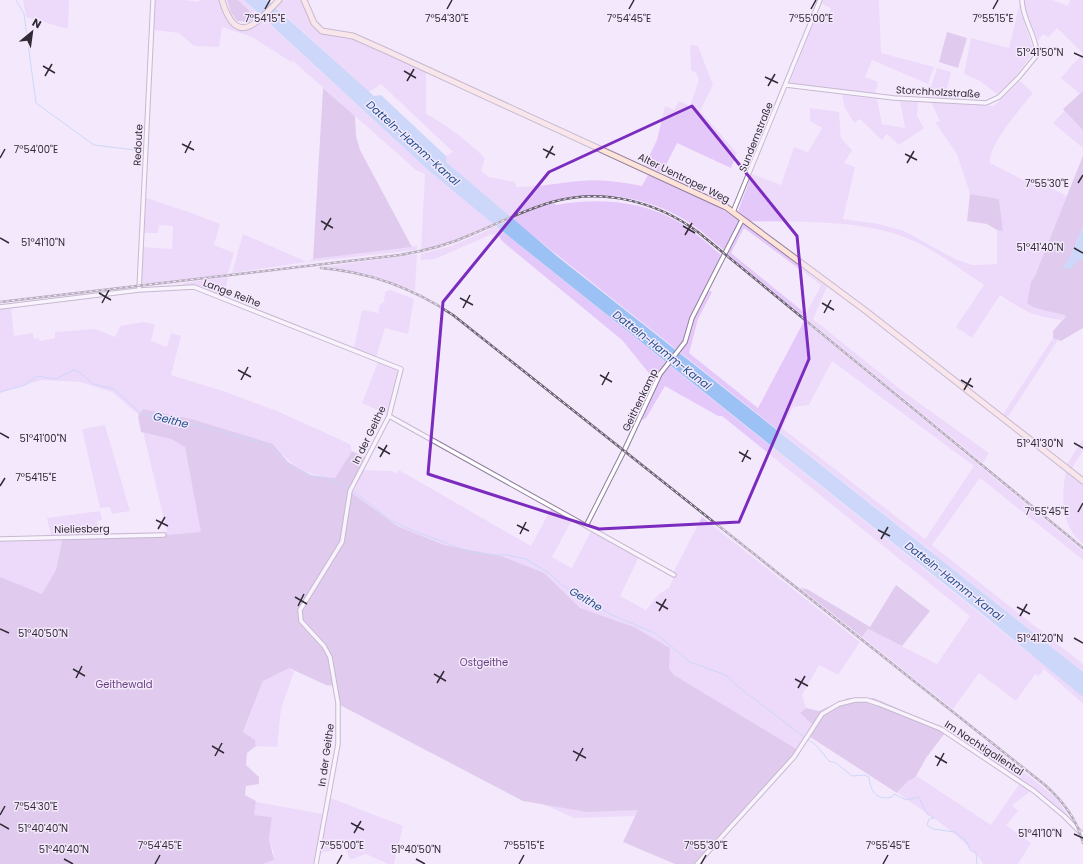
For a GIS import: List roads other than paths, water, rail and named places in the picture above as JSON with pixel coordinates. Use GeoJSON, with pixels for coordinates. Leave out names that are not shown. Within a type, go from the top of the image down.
{"type":"FeatureCollection","features":[{"type":"Feature","properties":{"kind":"street","name":"Redoute"},"geometry":{"type":"LineString","coordinates":[[139,290],[153,0]]}},
{"type":"Feature","properties":{"kind":"street"},"geometry":{"type":"LineString","coordinates":[[222,0],[227,16],[235,25],[246,27],[257,23],[279,0]]}},
{"type":"Feature","properties":{"kind":"street","name":"Alter Uentroper Weg"},"geometry":{"type":"LineString","coordinates":[[304,0],[314,23],[322,31],[353,36],[383,49],[713,200],[733,212],[872,316],[1083,481]]}},
{"type":"Feature","properties":{"kind":"street","name":"Sundernstraße"},"geometry":{"type":"LineString","coordinates":[[733,212],[820,0]]}},
{"type":"Feature","properties":{"kind":"street","name":"Storchholzstraße"},"geometry":{"type":"LineString","coordinates":[[786,85],[894,98],[974,103],[993,101],[1019,77],[1037,55],[1035,44],[1024,14],[1022,0]]}},
{"type":"Feature","properties":{"kind":"street","name":"Geithenkamp"},"geometry":{"type":"LineString","coordinates":[[586,526],[665,368],[681,348],[686,339],[692,318],[742,220]]}},
{"type":"Feature","properties":{"kind":"street","name":"Lange Reihe"},"geometry":{"type":"LineString","coordinates":[[0,307],[139,290],[194,287],[401,369]]}},
{"type":"Feature","properties":{"kind":"street","name":"In der Geithe"},"geometry":{"type":"LineString","coordinates":[[316,864],[338,744],[338,703],[332,667],[324,646],[301,621],[300,610],[342,542],[350,491],[390,416],[401,369]]}},
{"type":"Feature","properties":{"kind":"street"},"geometry":{"type":"LineString","coordinates":[[390,416],[674,575]]}},
{"type":"Feature","properties":{"kind":"street","name":"Nieliesberg"},"geometry":{"type":"LineString","coordinates":[[0,539],[164,535]]}},
{"type":"Feature","properties":{"kind":"street","name":"Im Nachtigallental"},"geometry":{"type":"LineString","coordinates":[[697,864],[794,757],[822,714],[839,704],[855,700],[875,703],[941,729],[1034,791],[1064,816],[1083,835]]}},
{"type":"Feature","properties":{"kind":"water","name":"Datteln-Hamm-Kanal"},"geometry":{"type":"Polygon","coordinates":[[[244,0],[267,0],[374,96],[381,95],[446,156],[446,162],[558,257],[1083,672],[1083,697],[982,614],[487,219],[428,170],[244,0]]]}},
{"type":"Feature","properties":{"kind":"water"},"geometry":{"type":"Polygon","coordinates":[[[1083,226],[1083,261],[1078,259],[1072,268],[1062,269],[1071,255],[1083,226]]]}},
{"type":"Feature","properties":{"kind":"waterway"},"geometry":{"type":"LineString","coordinates":[[16,0],[24,14],[36,103],[94,145],[143,151]]}},
{"type":"Feature","properties":{"kind":"waterway","name":"Geithe"},"geometry":{"type":"LineString","coordinates":[[0,392],[25,385],[37,376],[56,379],[74,370],[78,371],[93,384],[114,389],[139,412],[146,415],[203,427],[255,441],[270,447],[289,466],[310,476],[328,478],[348,489]]}},
{"type":"Feature","properties":{"kind":"waterway","name":"Geithe"},"geometry":{"type":"LineString","coordinates":[[354,492],[390,520],[409,529],[470,552],[507,555],[526,559],[549,573],[562,585],[582,598],[612,615],[655,633],[690,662],[726,675],[740,688],[804,737]]}},
{"type":"Feature","properties":{"kind":"waterway","name":"Geithe"},"geometry":{"type":"LineString","coordinates":[[807,739],[816,745],[829,761],[836,763],[852,776],[864,775],[869,777],[871,787],[878,796],[887,798],[892,797],[894,794],[906,800],[919,797],[927,814],[934,818],[929,819],[927,825],[933,829],[955,832],[967,842],[970,850],[976,853],[977,864]]}},
{"type":"Feature","properties":{"kind":"railway"},"geometry":{"type":"LineString","coordinates":[[0,302],[400,255],[445,245],[521,213],[552,202],[590,196],[628,200],[665,212],[698,232],[1083,548]]}},
{"type":"Feature","properties":{"kind":"railway"},"geometry":{"type":"LineString","coordinates":[[321,268],[356,273],[390,283],[406,289],[438,305],[453,315],[1045,785],[1058,797],[1073,818],[1083,843]]}},
{"type":"Feature","properties":{"kind":"park label","name":"Ostgeithe"},"geometry":{"type":"Point","coordinates":[484,662]}},
{"type":"Feature","properties":{"kind":"park label","name":"Geithewald"},"geometry":{"type":"Point","coordinates":[124,684]}}]}
